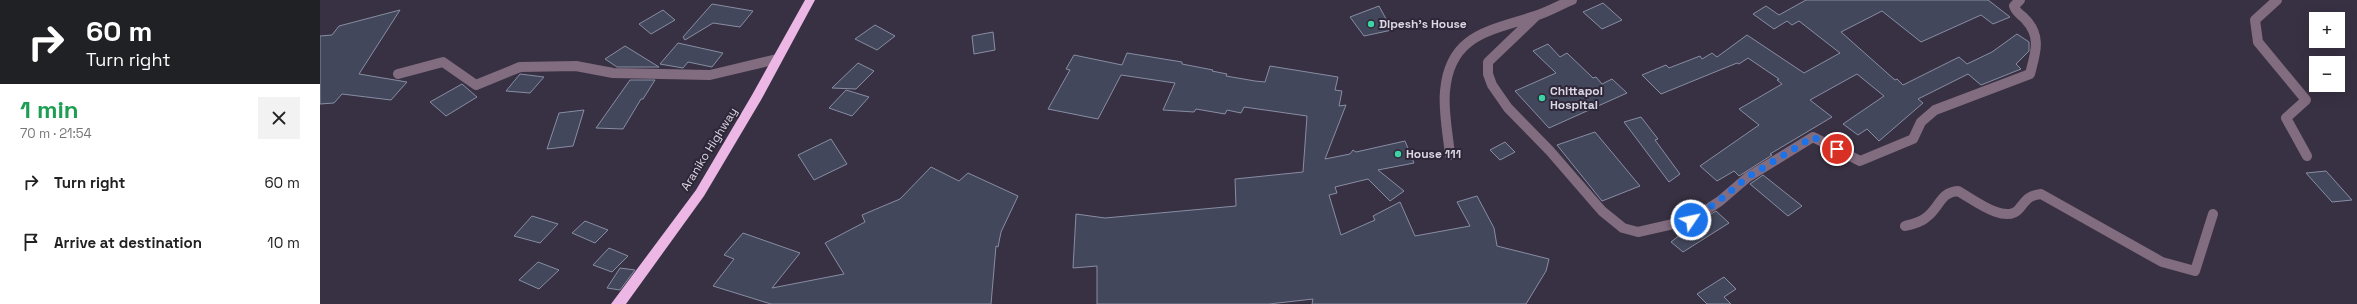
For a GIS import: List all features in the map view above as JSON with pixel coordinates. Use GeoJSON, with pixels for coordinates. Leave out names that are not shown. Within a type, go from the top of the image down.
{"type":"FeatureCollection","features":[{"type":"Feature","properties":{"kind":"highway","name":"Araniko Highway"},"geometry":{"type":"LineString","coordinates":[[618,304],[700,193],[810,0]]}},
{"type":"Feature","properties":{"kind":"street"},"geometry":{"type":"LineString","coordinates":[[1450,155],[1445,90],[1452,61],[1459,47],[1486,31],[1536,16],[1572,0]]}},
{"type":"Feature","properties":{"kind":"street"},"geometry":{"type":"LineString","coordinates":[[1536,16],[1488,62],[1488,74],[1492,85],[1508,108],[1550,151],[1602,211],[1623,228],[1638,232],[1691,220],[1720,200],[1748,177],[1813,137],[1860,161],[1913,139],[1922,122],[1935,110],[2030,74],[2038,43],[2036,30],[2015,11],[2014,6],[2020,0]]}},
{"type":"Feature","properties":{"kind":"street"},"geometry":{"type":"LineString","coordinates":[[2277,0],[2255,20],[2258,42],[2306,100],[2286,118],[2307,156]]}},
{"type":"Feature","properties":{"kind":"street"},"geometry":{"type":"LineString","coordinates":[[398,74],[444,62],[476,85],[520,67],[576,66],[613,73],[710,75],[777,59]]}},
{"type":"Feature","properties":{"kind":"street"},"geometry":{"type":"LineString","coordinates":[[1905,226],[1914,224],[1928,216],[1945,193],[1952,190],[1962,193],[2002,215],[2010,216],[2016,214],[2028,196],[2033,193],[2041,194],[2162,262],[2195,272],[2213,214]]}},
{"type":"Feature","properties":{"kind":"building"},"geometry":{"type":"Polygon","coordinates":[[[1806,0],[1988,0],[2010,17],[1993,24],[1981,15],[1921,42],[1882,11],[1841,32],[1895,80],[1897,79],[1903,85],[1959,57],[1967,64],[1992,52],[2017,34],[2029,42],[2029,51],[2016,64],[2021,69],[1981,85],[1968,74],[1918,99],[1923,103],[1879,141],[1867,129],[1858,135],[1843,124],[1884,96],[1857,74],[1810,100],[1832,117],[1770,154],[1772,155],[1739,176],[1734,171],[1717,181],[1700,166],[1759,125],[1739,109],[1782,84],[1777,80],[1779,79],[1748,58],[1739,64],[1737,63],[1661,94],[1642,75],[1666,65],[1669,68],[1700,56],[1702,59],[1712,53],[1717,57],[1747,35],[1804,73],[1840,53],[1799,21],[1792,25],[1787,21],[1774,29],[1753,14],[1766,6],[1779,15],[1806,0]]]}},
{"type":"Feature","properties":{"kind":"building"},"geometry":{"type":"Polygon","coordinates":[[[1603,3],[1622,20],[1602,29],[1583,12],[1603,3]]]}},
{"type":"Feature","properties":{"kind":"building"},"geometry":{"type":"Polygon","coordinates":[[[712,4],[753,11],[740,27],[713,23],[685,40],[683,37],[712,4]]]}},
{"type":"Feature","properties":{"kind":"building","name":"Dipesh's House"},"geometry":{"type":"Polygon","coordinates":[[[1379,6],[1392,30],[1364,36],[1350,17],[1379,6]]]}},
{"type":"Feature","properties":{"kind":"building"},"geometry":{"type":"Polygon","coordinates":[[[400,10],[359,74],[407,82],[391,100],[342,94],[334,103],[320,104],[320,36],[332,35],[339,26],[400,10]]]}},
{"type":"Feature","properties":{"kind":"building"},"geometry":{"type":"Polygon","coordinates":[[[663,10],[675,20],[651,34],[639,24],[663,10]]]}},
{"type":"Feature","properties":{"kind":"building"},"geometry":{"type":"Polygon","coordinates":[[[875,25],[895,36],[877,50],[855,39],[875,25]]]}},
{"type":"Feature","properties":{"kind":"building"},"geometry":{"type":"Polygon","coordinates":[[[993,32],[995,50],[974,54],[972,36],[993,32]]]}},
{"type":"Feature","properties":{"kind":"building"},"geometry":{"type":"Polygon","coordinates":[[[678,43],[723,53],[712,67],[688,62],[683,68],[660,64],[678,43]]]}},
{"type":"Feature","properties":{"kind":"building"},"geometry":{"type":"Polygon","coordinates":[[[1548,44],[1560,57],[1567,53],[1593,78],[1596,77],[1602,84],[1612,79],[1627,93],[1549,128],[1515,91],[1556,73],[1533,51],[1548,44]]]}},
{"type":"Feature","properties":{"kind":"building"},"geometry":{"type":"Polygon","coordinates":[[[625,46],[659,67],[617,67],[605,59],[625,46]]]}},
{"type":"Feature","properties":{"kind":"building"},"geometry":{"type":"Polygon","coordinates":[[[1127,53],[1182,62],[1182,64],[1227,74],[1226,76],[1255,81],[1265,82],[1270,66],[1338,77],[1335,90],[1342,91],[1339,106],[1346,105],[1325,159],[1350,154],[1353,150],[1356,152],[1405,141],[1414,163],[1378,170],[1404,191],[1390,201],[1368,179],[1335,187],[1337,193],[1329,195],[1341,235],[1375,220],[1373,216],[1400,202],[1415,236],[1470,226],[1457,202],[1477,196],[1494,228],[1497,246],[1549,259],[1546,271],[1526,304],[1312,304],[1313,299],[1269,304],[1097,304],[1097,266],[1073,268],[1076,214],[1105,218],[1236,206],[1235,179],[1303,172],[1307,116],[1244,107],[1241,113],[1227,110],[1225,114],[1196,109],[1194,112],[1163,110],[1175,83],[1121,75],[1098,119],[1048,109],[1070,70],[1066,69],[1074,55],[1122,65],[1127,53]]]}},
{"type":"Feature","properties":{"kind":"building"},"geometry":{"type":"Polygon","coordinates":[[[858,63],[874,71],[856,89],[832,88],[858,63]]]}},
{"type":"Feature","properties":{"kind":"building"},"geometry":{"type":"Polygon","coordinates":[[[520,74],[544,77],[530,93],[506,91],[520,74]]]}},
{"type":"Feature","properties":{"kind":"building"},"geometry":{"type":"Polygon","coordinates":[[[630,80],[655,80],[643,99],[641,99],[623,129],[596,128],[630,80]]]}},
{"type":"Feature","properties":{"kind":"building"},"geometry":{"type":"Polygon","coordinates":[[[462,84],[477,97],[446,116],[430,102],[462,84]]]}},
{"type":"Feature","properties":{"kind":"building"},"geometry":{"type":"Polygon","coordinates":[[[846,90],[869,97],[852,116],[829,108],[846,90]]]}},
{"type":"Feature","properties":{"kind":"building"},"geometry":{"type":"Polygon","coordinates":[[[584,110],[573,146],[547,149],[559,113],[584,110]]]}},
{"type":"Feature","properties":{"kind":"building"},"geometry":{"type":"Polygon","coordinates":[[[1641,117],[1658,139],[1655,140],[1680,174],[1669,182],[1624,122],[1641,117]]]}},
{"type":"Feature","properties":{"kind":"building"},"geometry":{"type":"Polygon","coordinates":[[[1595,132],[1640,186],[1602,201],[1557,145],[1595,132]]]}},
{"type":"Feature","properties":{"kind":"building"},"geometry":{"type":"Polygon","coordinates":[[[831,139],[847,164],[814,180],[798,155],[831,139]]]}},
{"type":"Feature","properties":{"kind":"building"},"geometry":{"type":"Polygon","coordinates":[[[1505,142],[1515,152],[1500,160],[1490,150],[1505,142]]]}},
{"type":"Feature","properties":{"kind":"building"},"geometry":{"type":"Polygon","coordinates":[[[931,167],[959,181],[968,173],[1018,196],[1001,232],[998,247],[996,246],[991,304],[771,304],[713,286],[734,259],[724,255],[743,233],[800,253],[772,288],[844,274],[825,243],[865,222],[862,215],[900,199],[931,167]]]}},
{"type":"Feature","properties":{"kind":"building"},"geometry":{"type":"Polygon","coordinates":[[[2326,171],[2352,200],[2332,202],[2306,173],[2326,171]]]}},
{"type":"Feature","properties":{"kind":"building"},"geometry":{"type":"Polygon","coordinates":[[[1763,175],[1802,206],[1788,216],[1750,184],[1763,175]]]}},
{"type":"Feature","properties":{"kind":"building"},"geometry":{"type":"Polygon","coordinates":[[[1716,211],[1729,223],[1683,252],[1671,242],[1690,227],[1716,211]]]}},
{"type":"Feature","properties":{"kind":"building"},"geometry":{"type":"Polygon","coordinates":[[[532,216],[558,224],[540,243],[514,236],[532,216]]]}},
{"type":"Feature","properties":{"kind":"building"},"geometry":{"type":"Polygon","coordinates":[[[585,221],[608,230],[595,243],[572,233],[585,221]]]}},
{"type":"Feature","properties":{"kind":"building"},"geometry":{"type":"Polygon","coordinates":[[[609,248],[628,256],[612,272],[593,265],[609,248]]]}},
{"type":"Feature","properties":{"kind":"building"},"geometry":{"type":"Polygon","coordinates":[[[538,262],[559,270],[539,289],[519,280],[538,262]]]}},
{"type":"Feature","properties":{"kind":"building"},"geometry":{"type":"Polygon","coordinates":[[[620,268],[635,270],[620,290],[607,288],[620,268]]]}},
{"type":"Feature","properties":{"kind":"building"},"geometry":{"type":"Polygon","coordinates":[[[1724,277],[1736,289],[1724,297],[1731,304],[1707,304],[1697,294],[1724,277]]]}},
{"type":"Feature","properties":{"kind":"place","name":"Dipesh's House"},"geometry":{"type":"Point","coordinates":[1371,24]}},
{"type":"Feature","properties":{"kind":"place","name":"Chittapol Hospital"},"geometry":{"type":"Point","coordinates":[1542,98]}},
{"type":"Feature","properties":{"kind":"place","name":"House 111"},"geometry":{"type":"Point","coordinates":[1398,154]}},
{"type":"Feature","properties":{"kind":"route"},"geometry":{"type":"LineString","coordinates":[[1691,220],[1720,200],[1748,177],[1813,137],[1837,149]]}}]}
